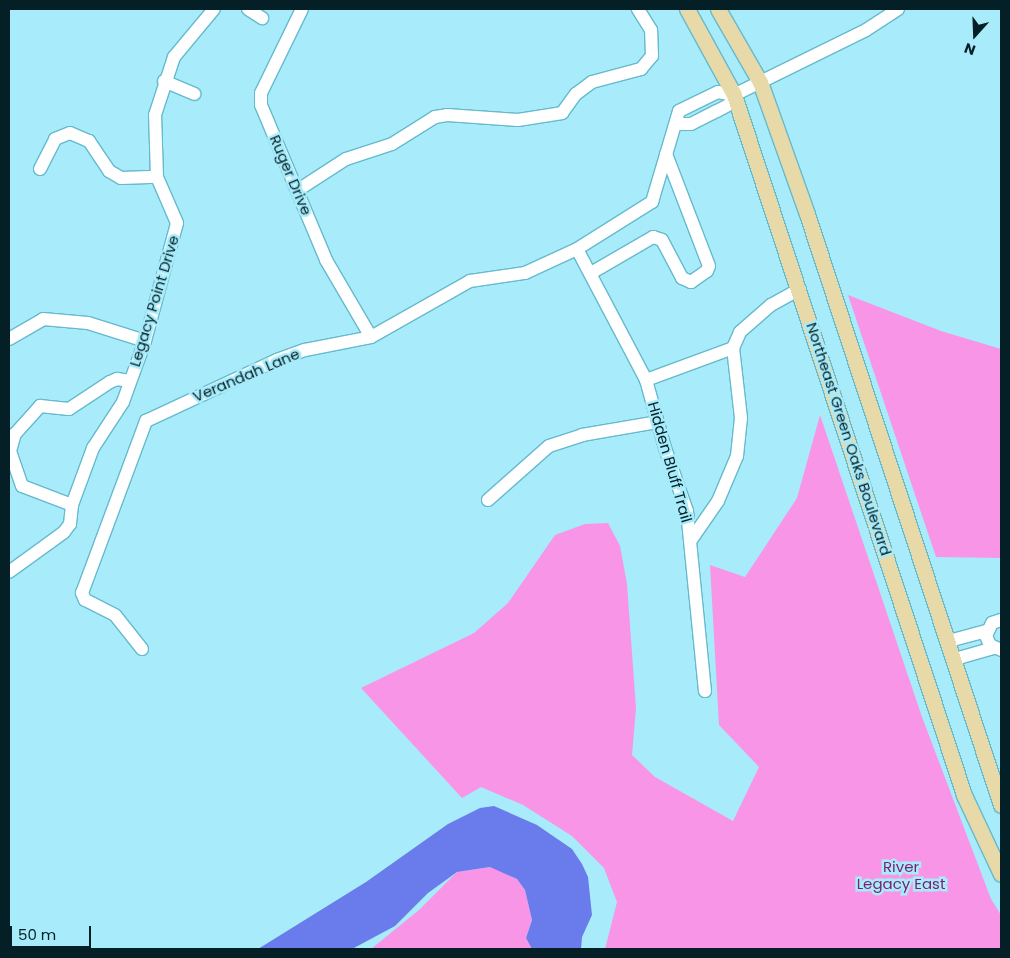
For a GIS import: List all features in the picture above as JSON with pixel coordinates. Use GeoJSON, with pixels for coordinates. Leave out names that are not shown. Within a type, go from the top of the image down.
{"type":"FeatureCollection","features":[{"type":"Feature","properties":{"kind":"main road","name":"Northeast Green Oaks Boulevard"},"geometry":{"type":"LineString","coordinates":[[687,9],[734,95],[800,289],[964,795],[1001,874]]}},
{"type":"Feature","properties":{"kind":"main road","name":"Northeast Green Oaks Boulevard"},"geometry":{"type":"LineString","coordinates":[[718,9],[760,82],[807,214],[949,640],[1001,805]]}},
{"type":"Feature","properties":{"kind":"street","name":"Legacy Point Drive"},"geometry":{"type":"LineString","coordinates":[[9,572],[64,532],[72,516],[72,505],[98,436],[123,402],[145,341],[177,223],[157,177],[155,115],[164,80],[187,37],[214,9]]}},
{"type":"Feature","properties":{"kind":"street"},"geometry":{"type":"LineString","coordinates":[[248,9],[262,18]]}},
{"type":"Feature","properties":{"kind":"street","name":"Ruger Drive"},"geometry":{"type":"LineString","coordinates":[[302,9],[261,93],[266,117],[326,260],[371,337]]}},
{"type":"Feature","properties":{"kind":"street"},"geometry":{"type":"LineString","coordinates":[[298,190],[346,158],[392,144],[435,117],[447,115],[518,120],[562,112],[576,94],[592,82],[641,69],[652,56],[651,30],[638,9]]}},
{"type":"Feature","properties":{"kind":"street"},"geometry":{"type":"LineString","coordinates":[[677,124],[690,124],[730,104],[734,95],[866,30],[898,9]]}},
{"type":"Feature","properties":{"kind":"street"},"geometry":{"type":"LineString","coordinates":[[164,80],[194,94]]}},
{"type":"Feature","properties":{"kind":"street","name":"Verandah Lane"},"geometry":{"type":"LineString","coordinates":[[142,649],[115,615],[85,600],[82,593],[146,421],[276,360],[305,350],[371,337],[470,281],[525,273],[577,249],[652,202],[677,124],[679,111],[691,102],[718,92],[734,95]]}},
{"type":"Feature","properties":{"kind":"street"},"geometry":{"type":"LineString","coordinates":[[40,169],[55,139],[70,133],[88,141],[109,171],[121,178],[157,177]]}},
{"type":"Feature","properties":{"kind":"street"},"geometry":{"type":"LineString","coordinates":[[591,273],[653,237],[662,240],[682,278],[691,282],[707,271],[709,266],[666,154]]}},
{"type":"Feature","properties":{"kind":"street","name":"Hidden Bluff Trail"},"geometry":{"type":"LineString","coordinates":[[577,249],[646,380],[657,422],[688,511],[705,692]]}},
{"type":"Feature","properties":{"kind":"street"},"geometry":{"type":"LineString","coordinates":[[691,540],[718,500],[737,456],[741,418],[733,348],[745,325],[800,289]]}},
{"type":"Feature","properties":{"kind":"street"},"geometry":{"type":"LineString","coordinates":[[9,339],[42,319],[88,323],[145,341]]}},
{"type":"Feature","properties":{"kind":"street"},"geometry":{"type":"LineString","coordinates":[[646,380],[733,348]]}},
{"type":"Feature","properties":{"kind":"street"},"geometry":{"type":"LineString","coordinates":[[72,505],[22,486],[10,451],[15,434],[34,409],[40,406],[69,409],[110,382],[117,379],[130,381]]}},
{"type":"Feature","properties":{"kind":"street"},"geometry":{"type":"LineString","coordinates":[[488,500],[549,446],[582,435],[657,422]]}},
{"type":"Feature","properties":{"kind":"street"},"geometry":{"type":"LineString","coordinates":[[998,649],[988,640],[987,631],[992,623],[1001,620]]}},
{"type":"Feature","properties":{"kind":"street"},"geometry":{"type":"LineString","coordinates":[[949,640],[987,631]]}},
{"type":"Feature","properties":{"kind":"street"},"geometry":{"type":"LineString","coordinates":[[955,659],[998,649]]}},
{"type":"Feature","properties":{"kind":"green space"},"geometry":{"type":"Polygon","coordinates":[[[848,295],[941,331],[1001,349],[1001,558],[936,557],[848,295]]]}},
{"type":"Feature","properties":{"kind":"green space","name":"River Legacy East"},"geometry":{"type":"Polygon","coordinates":[[[820,415],[922,717],[991,899],[1001,915],[1001,949],[605,949],[617,902],[604,868],[572,836],[523,805],[481,787],[462,798],[361,688],[474,633],[508,603],[555,535],[585,524],[608,523],[620,546],[627,584],[636,708],[632,755],[655,777],[733,821],[759,767],[719,725],[710,565],[745,577],[797,498],[820,415]]]}},
{"type":"Feature","properties":{"kind":"green space"},"geometry":{"type":"Polygon","coordinates":[[[491,867],[517,879],[525,890],[532,920],[526,938],[532,949],[371,949],[419,910],[457,872],[491,867]]]}},
{"type":"Feature","properties":{"kind":"water"},"geometry":{"type":"Polygon","coordinates":[[[494,806],[537,825],[572,849],[582,864],[588,877],[592,915],[582,937],[581,949],[532,949],[526,938],[532,920],[525,890],[517,879],[490,867],[457,872],[428,893],[395,926],[352,949],[258,949],[366,882],[448,824],[480,808],[494,806]]]}}]}
